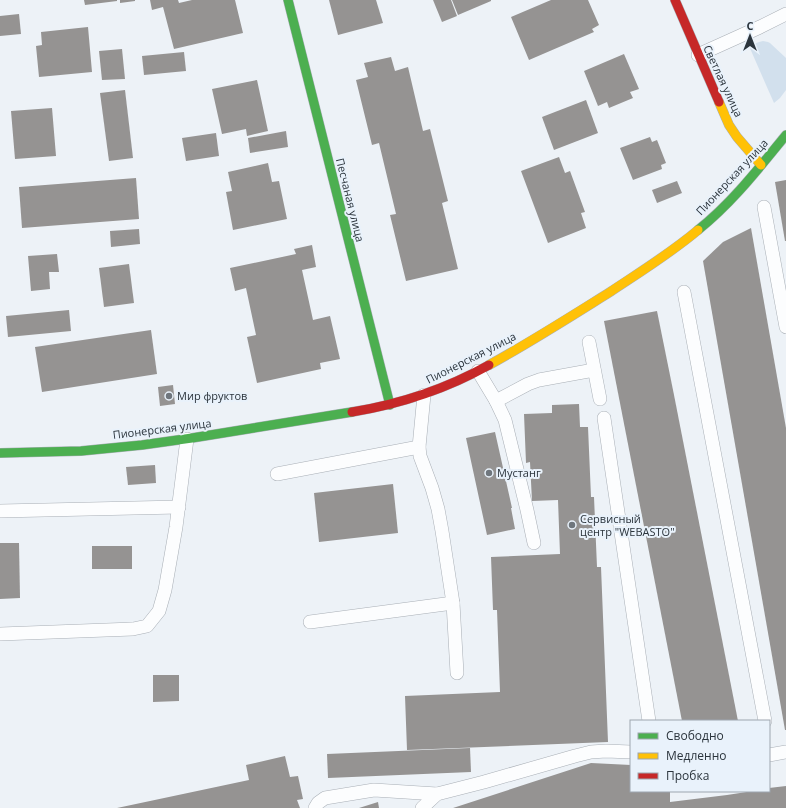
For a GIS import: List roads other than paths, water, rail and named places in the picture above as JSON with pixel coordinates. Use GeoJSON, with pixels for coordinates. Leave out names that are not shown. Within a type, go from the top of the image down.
{"type":"FeatureCollection","features":[{"type":"Feature","properties":{"kind":"street","name":"Песчаная улица"},"geometry":{"type":"LineString","coordinates":[[288,0],[390,405]]}},
{"type":"Feature","properties":{"kind":"street","name":"Светлая улица"},"geometry":{"type":"LineString","coordinates":[[675,0],[721,108],[737,137],[761,165]]}},
{"type":"Feature","properties":{"kind":"street","name":"Пионерская улица"},"geometry":{"type":"LineString","coordinates":[[0,453],[94,450],[187,439],[390,405],[424,395],[450,385],[478,371],[566,320],[649,267],[681,244],[722,208],[786,135]]}},
{"type":"Feature","properties":{"kind":"lane"},"geometry":{"type":"LineString","coordinates":[[698,55],[786,14]]}},
{"type":"Feature","properties":{"kind":"lane"},"geometry":{"type":"LineString","coordinates":[[764,207],[786,327]]}},
{"type":"Feature","properties":{"kind":"lane"},"geometry":{"type":"LineString","coordinates":[[684,292],[765,720]]}},
{"type":"Feature","properties":{"kind":"lane"},"geometry":{"type":"LineString","coordinates":[[589,342],[600,400]]}},
{"type":"Feature","properties":{"kind":"lane"},"geometry":{"type":"LineString","coordinates":[[496,401],[528,384],[539,380],[594,370]]}},
{"type":"Feature","properties":{"kind":"lane"},"geometry":{"type":"LineString","coordinates":[[478,371],[496,401],[505,420],[534,543]]}},
{"type":"Feature","properties":{"kind":"lane"},"geometry":{"type":"LineString","coordinates":[[424,395],[419,447],[420,456],[438,509],[453,603],[457,673]]}},
{"type":"Feature","properties":{"kind":"lane"},"geometry":{"type":"LineString","coordinates":[[604,418],[649,720]]}},
{"type":"Feature","properties":{"kind":"lane"},"geometry":{"type":"LineString","coordinates":[[0,634],[133,629],[147,626],[159,611],[165,590],[179,507],[187,439]]}},
{"type":"Feature","properties":{"kind":"lane"},"geometry":{"type":"LineString","coordinates":[[277,474],[419,447]]}},
{"type":"Feature","properties":{"kind":"lane"},"geometry":{"type":"LineString","coordinates":[[0,511],[179,507]]}},
{"type":"Feature","properties":{"kind":"lane"},"geometry":{"type":"LineString","coordinates":[[310,622],[453,603]]}},
{"type":"Feature","properties":{"kind":"lane"},"geometry":{"type":"LineString","coordinates":[[770,750],[786,752]]}},
{"type":"Feature","properties":{"kind":"lane"},"geometry":{"type":"LineString","coordinates":[[315,808],[318,803],[325,798],[374,790],[437,794],[591,752],[630,752]]}},
{"type":"Feature","properties":{"kind":"lane"},"geometry":{"type":"LineString","coordinates":[[422,808],[437,794]]}},
{"type":"Feature","properties":{"kind":"place","name":"Мир фруктов"},"geometry":{"type":"Point","coordinates":[169,396]}},
{"type":"Feature","properties":{"kind":"place","name":"Мустанг"},"geometry":{"type":"Point","coordinates":[489,473]}},
{"type":"Feature","properties":{"kind":"place","name":"Сервисный центр \"WEBASTO\""},"geometry":{"type":"Point","coordinates":[572,525]}}]}
